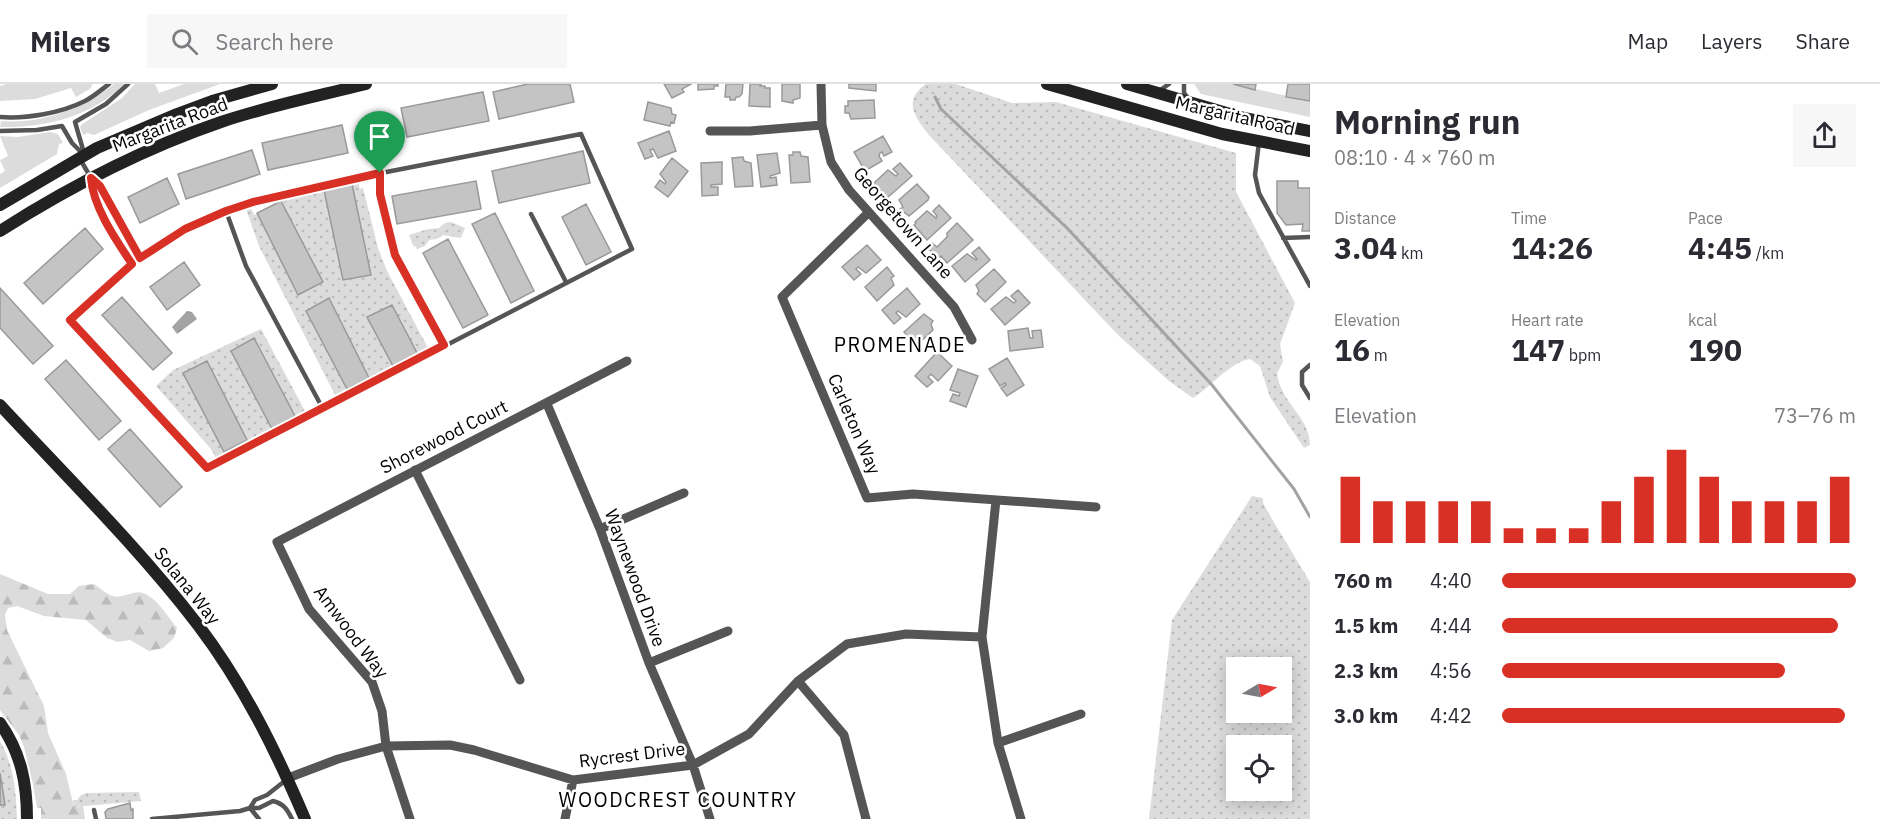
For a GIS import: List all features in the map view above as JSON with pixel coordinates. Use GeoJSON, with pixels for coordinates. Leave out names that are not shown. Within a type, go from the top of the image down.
{"type":"FeatureCollection","features":[{"type":"Feature","properties":{"kind":"main road","name":"Margarita Road"},"geometry":{"type":"LineString","coordinates":[[0,205],[97,148],[212,101],[272,84]]}},
{"type":"Feature","properties":{"kind":"main road","name":"Margarita Road"},"geometry":{"type":"LineString","coordinates":[[0,231],[46,202],[142,153],[221,122],[366,84]]}},
{"type":"Feature","properties":{"kind":"main road","name":"Margarita Road"},"geometry":{"type":"LineString","coordinates":[[1047,84],[1259,142],[1310,151]]}},
{"type":"Feature","properties":{"kind":"main road","name":"Margarita Road"},"geometry":{"type":"LineString","coordinates":[[1127,84],[1244,118],[1310,131]]}},
{"type":"Feature","properties":{"kind":"main road","name":"Solana Way"},"geometry":{"type":"LineString","coordinates":[[0,405],[164,582],[199,626],[261,723],[305,819]]}},
{"type":"Feature","properties":{"kind":"main road"},"geometry":{"type":"LineString","coordinates":[[0,723],[19,757],[24,776],[27,819]]}},
{"type":"Feature","properties":{"kind":"street","name":"Georgetown Lane"},"geometry":{"type":"LineString","coordinates":[[821,84],[822,125],[831,162],[849,190],[868,213],[954,307],[972,340]]}},
{"type":"Feature","properties":{"kind":"street"},"geometry":{"type":"LineString","coordinates":[[710,131],[750,131],[822,125]]}},
{"type":"Feature","properties":{"kind":"street","name":"Carleton Way"},"geometry":{"type":"LineString","coordinates":[[868,213],[782,297],[867,498],[913,494],[1096,507]]}},
{"type":"Feature","properties":{"kind":"street","name":"Shorewood Court"},"geometry":{"type":"LineString","coordinates":[[276,542],[627,361]]}},
{"type":"Feature","properties":{"kind":"street","name":"Waynewood Drive"},"geometry":{"type":"LineString","coordinates":[[547,404],[600,529],[649,663],[693,765],[710,819]]}},
{"type":"Feature","properties":{"kind":"street"},"geometry":{"type":"LineString","coordinates":[[415,470],[520,680]]}},
{"type":"Feature","properties":{"kind":"street"},"geometry":{"type":"LineString","coordinates":[[600,529],[684,493]]}},
{"type":"Feature","properties":{"kind":"street"},"geometry":{"type":"LineString","coordinates":[[996,500],[982,637],[998,743],[1021,819]]}},
{"type":"Feature","properties":{"kind":"street","name":"Amwood Way"},"geometry":{"type":"LineString","coordinates":[[276,542],[309,609],[372,682],[382,711],[386,746],[410,819]]}},
{"type":"Feature","properties":{"kind":"street"},"geometry":{"type":"LineString","coordinates":[[649,663],[728,631]]}},
{"type":"Feature","properties":{"kind":"street","name":"Rycrest Drive"},"geometry":{"type":"LineString","coordinates":[[288,778],[338,759],[386,746],[450,745],[573,780],[693,765],[749,734],[798,681],[847,644],[906,634],[982,637]]}},
{"type":"Feature","properties":{"kind":"street"},"geometry":{"type":"LineString","coordinates":[[798,681],[844,735],[866,819]]}},
{"type":"Feature","properties":{"kind":"street"},"geometry":{"type":"LineString","coordinates":[[998,743],[1082,714]]}},
{"type":"Feature","properties":{"kind":"street"},"geometry":{"type":"LineString","coordinates":[[565,819],[573,780]]}},
{"type":"Feature","properties":{"kind":"lane"},"geometry":{"type":"LineString","coordinates":[[0,117],[30,116],[58,111],[86,100],[108,84]]}},
{"type":"Feature","properties":{"kind":"lane"},"geometry":{"type":"LineString","coordinates":[[128,84],[106,104],[75,122],[82,157],[91,178],[92,191],[114,237],[132,264]]}},
{"type":"Feature","properties":{"kind":"lane"},"geometry":{"type":"LineString","coordinates":[[1154,92],[1164,89],[1169,84]]}},
{"type":"Feature","properties":{"kind":"lane"},"geometry":{"type":"LineString","coordinates":[[1184,84],[1184,93],[1194,104]]}},
{"type":"Feature","properties":{"kind":"lane"},"geometry":{"type":"LineString","coordinates":[[0,131],[37,130],[62,126],[82,157]]}},
{"type":"Feature","properties":{"kind":"lane"},"geometry":{"type":"LineString","coordinates":[[581,134],[632,249],[207,468],[70,320],[140,258],[185,229],[226,211],[253,202],[380,173],[581,134]]}},
{"type":"Feature","properties":{"kind":"lane"},"geometry":{"type":"LineString","coordinates":[[1259,142],[1255,175],[1259,193],[1310,286]]}},
{"type":"Feature","properties":{"kind":"lane"},"geometry":{"type":"LineString","coordinates":[[380,173],[380,194],[395,255],[444,345]]}},
{"type":"Feature","properties":{"kind":"lane"},"geometry":{"type":"LineString","coordinates":[[91,178],[100,186],[140,258]]}},
{"type":"Feature","properties":{"kind":"lane"},"geometry":{"type":"LineString","coordinates":[[226,211],[246,266],[323,409]]}},
{"type":"Feature","properties":{"kind":"lane"},"geometry":{"type":"LineString","coordinates":[[531,214],[566,282]]}},
{"type":"Feature","properties":{"kind":"lane"},"geometry":{"type":"LineString","coordinates":[[1283,238],[1310,237]]}},
{"type":"Feature","properties":{"kind":"lane"},"geometry":{"type":"LineString","coordinates":[[1310,365],[1302,372],[1302,385],[1310,398]]}},
{"type":"Feature","properties":{"kind":"lane"},"geometry":{"type":"LineString","coordinates":[[250,808],[255,800],[267,795],[288,778]]}},
{"type":"Feature","properties":{"kind":"lane"},"geometry":{"type":"LineString","coordinates":[[153,819],[240,811],[259,808],[273,801],[287,808],[292,819]]}},
{"type":"Feature","properties":{"kind":"lane"},"geometry":{"type":"LineString","coordinates":[[250,808],[260,819]]}},
{"type":"Feature","properties":{"kind":"lane"},"geometry":{"type":"LineString","coordinates":[[94,810],[96,819]]}},
{"type":"Feature","properties":{"kind":"green space"},"geometry":{"type":"Polygon","coordinates":[[[6,84],[92,84],[91,88],[76,97],[71,88],[35,99],[0,101],[0,86],[6,84]]]}},
{"type":"Feature","properties":{"kind":"green space"},"geometry":{"type":"Polygon","coordinates":[[[114,84],[124,84],[97,105],[82,112],[50,123],[0,127],[1,121],[32,120],[61,113],[88,101],[114,84]]]}},
{"type":"Feature","properties":{"kind":"green space"},"geometry":{"type":"Polygon","coordinates":[[[135,84],[155,84],[159,93],[184,84],[220,84],[149,110],[94,135],[87,133],[83,135],[81,125],[122,98],[135,84]]]}},
{"type":"Feature","properties":{"kind":"green space"},"geometry":{"type":"Polygon","coordinates":[[[926,84],[956,84],[1012,103],[1056,102],[1236,153],[1236,192],[1295,303],[1280,344],[1283,362],[1277,373],[1283,393],[1305,426],[1310,445],[1304,448],[1270,397],[1260,366],[1250,359],[1235,365],[1193,398],[1169,381],[1118,335],[929,135],[913,109],[914,97],[926,84]]]}},
{"type":"Feature","properties":{"kind":"green space"},"geometry":{"type":"Polygon","coordinates":[[[1194,84],[1233,84],[1310,101],[1310,117],[1201,94],[1194,84]]]}},
{"type":"Feature","properties":{"kind":"green space"},"geometry":{"type":"Polygon","coordinates":[[[50,132],[58,134],[63,143],[59,144],[57,154],[0,188],[0,174],[5,171],[0,160],[8,156],[0,136],[18,137],[50,132]]]}},
{"type":"Feature","properties":{"kind":"green space"},"geometry":{"type":"Polygon","coordinates":[[[358,182],[360,189],[363,188],[378,248],[387,271],[428,348],[335,395],[259,246],[246,209],[251,208],[254,215],[283,199],[358,182]]]}},
{"type":"Feature","properties":{"kind":"green space"},"geometry":{"type":"Polygon","coordinates":[[[451,222],[465,228],[461,238],[443,235],[429,240],[425,246],[417,249],[416,246],[414,247],[409,235],[439,228],[451,222]]]}},
{"type":"Feature","properties":{"kind":"green space"},"geometry":{"type":"Polygon","coordinates":[[[261,329],[305,411],[216,458],[211,449],[156,386],[173,370],[261,329]]]}},
{"type":"Feature","properties":{"kind":"green space"},"geometry":{"type":"Polygon","coordinates":[[[1252,496],[1263,498],[1269,514],[1310,582],[1310,819],[1149,819],[1172,620],[1252,496]]]}},
{"type":"Feature","properties":{"kind":"green space"},"geometry":{"type":"Polygon","coordinates":[[[0,574],[48,594],[70,594],[79,586],[94,584],[114,596],[135,592],[143,593],[158,603],[177,628],[174,638],[163,648],[149,651],[130,640],[118,642],[107,638],[86,620],[44,616],[17,606],[8,608],[5,615],[7,630],[44,706],[48,733],[66,774],[74,807],[83,806],[85,819],[41,819],[41,808],[37,808],[24,747],[19,735],[0,710],[0,574]]]}},
{"type":"Feature","properties":{"kind":"green space"},"geometry":{"type":"Polygon","coordinates":[[[0,741],[13,778],[17,819],[0,819],[0,741]]]}},
{"type":"Feature","properties":{"kind":"green space"},"geometry":{"type":"Polygon","coordinates":[[[139,792],[141,801],[74,807],[73,800],[87,793],[139,792]]]}},
{"type":"Feature","properties":{"kind":"water"},"geometry":{"type":"Polygon","coordinates":[[[187,311],[192,312],[197,319],[177,334],[172,327],[187,311]]]}},
{"type":"Feature","properties":{"kind":"building"},"geometry":{"type":"Polygon","coordinates":[[[528,84],[570,84],[574,102],[499,119],[493,92],[528,84]]]}},
{"type":"Feature","properties":{"kind":"building"},"geometry":{"type":"Polygon","coordinates":[[[664,84],[691,84],[682,89],[684,92],[672,98],[664,84]]]}},
{"type":"Feature","properties":{"kind":"building"},"geometry":{"type":"Polygon","coordinates":[[[698,84],[718,84],[718,86],[714,86],[714,89],[698,90],[698,84]]]}},
{"type":"Feature","properties":{"kind":"building"},"geometry":{"type":"Polygon","coordinates":[[[726,84],[743,84],[742,94],[735,100],[725,97],[726,84]]]}},
{"type":"Feature","properties":{"kind":"building"},"geometry":{"type":"Polygon","coordinates":[[[750,84],[761,84],[760,86],[770,88],[770,107],[749,106],[750,84]]]}},
{"type":"Feature","properties":{"kind":"building"},"geometry":{"type":"Polygon","coordinates":[[[782,84],[800,84],[800,98],[793,100],[793,103],[782,101],[782,84]]]}},
{"type":"Feature","properties":{"kind":"building"},"geometry":{"type":"Polygon","coordinates":[[[849,84],[876,84],[876,91],[849,88],[849,84]]]}},
{"type":"Feature","properties":{"kind":"building"},"geometry":{"type":"Polygon","coordinates":[[[1233,84],[1256,84],[1255,90],[1233,84]]]}},
{"type":"Feature","properties":{"kind":"building"},"geometry":{"type":"Polygon","coordinates":[[[1288,84],[1310,84],[1310,101],[1286,97],[1288,84]]]}},
{"type":"Feature","properties":{"kind":"building"},"geometry":{"type":"Polygon","coordinates":[[[483,92],[489,121],[407,137],[401,108],[483,92]]]}},
{"type":"Feature","properties":{"kind":"building"},"geometry":{"type":"Polygon","coordinates":[[[874,100],[875,118],[851,119],[849,113],[845,113],[848,101],[874,100]]]}},
{"type":"Feature","properties":{"kind":"building"},"geometry":{"type":"Polygon","coordinates":[[[648,102],[671,108],[672,114],[676,115],[674,123],[671,122],[670,126],[644,120],[648,102]]]}},
{"type":"Feature","properties":{"kind":"building"},"geometry":{"type":"Polygon","coordinates":[[[342,125],[348,153],[268,170],[262,143],[342,125]]]}},
{"type":"Feature","properties":{"kind":"building"},"geometry":{"type":"Polygon","coordinates":[[[669,131],[676,151],[658,158],[653,149],[650,150],[653,156],[645,159],[638,143],[669,131]]]}},
{"type":"Feature","properties":{"kind":"building"},"geometry":{"type":"Polygon","coordinates":[[[883,136],[892,152],[884,156],[882,152],[880,153],[882,161],[865,171],[854,152],[883,136]]]}},
{"type":"Feature","properties":{"kind":"building"},"geometry":{"type":"Polygon","coordinates":[[[252,150],[260,174],[186,199],[178,174],[252,150]]]}},
{"type":"Feature","properties":{"kind":"building"},"geometry":{"type":"Polygon","coordinates":[[[583,151],[590,183],[499,203],[492,171],[583,151]]]}},
{"type":"Feature","properties":{"kind":"building"},"geometry":{"type":"Polygon","coordinates":[[[793,152],[800,152],[801,156],[808,157],[810,182],[791,183],[789,155],[793,155],[793,152]]]}},
{"type":"Feature","properties":{"kind":"building"},"geometry":{"type":"Polygon","coordinates":[[[777,153],[780,173],[770,178],[776,177],[777,185],[761,187],[757,155],[777,153]]]}},
{"type":"Feature","properties":{"kind":"building"},"geometry":{"type":"Polygon","coordinates":[[[743,157],[744,161],[751,163],[753,186],[735,187],[732,158],[743,157]]]}},
{"type":"Feature","properties":{"kind":"building"},"geometry":{"type":"Polygon","coordinates":[[[672,158],[688,171],[668,197],[655,187],[660,180],[665,184],[660,174],[672,158]]]}},
{"type":"Feature","properties":{"kind":"building"},"geometry":{"type":"Polygon","coordinates":[[[722,162],[722,184],[711,185],[711,187],[718,187],[718,195],[702,196],[701,163],[722,162]]]}},
{"type":"Feature","properties":{"kind":"building"},"geometry":{"type":"Polygon","coordinates":[[[900,163],[912,176],[887,198],[874,183],[888,170],[896,176],[898,174],[893,169],[900,163]]]}},
{"type":"Feature","properties":{"kind":"building"},"geometry":{"type":"Polygon","coordinates":[[[167,178],[179,204],[140,223],[128,197],[167,178]]]}},
{"type":"Feature","properties":{"kind":"building"},"geometry":{"type":"Polygon","coordinates":[[[476,181],[481,209],[397,224],[392,196],[476,181]]]}},
{"type":"Feature","properties":{"kind":"building"},"geometry":{"type":"Polygon","coordinates":[[[1277,181],[1298,181],[1298,188],[1310,188],[1310,231],[1302,231],[1303,224],[1286,225],[1277,213],[1277,181]]]}},
{"type":"Feature","properties":{"kind":"building"},"geometry":{"type":"Polygon","coordinates":[[[352,184],[371,275],[343,280],[324,190],[352,184]]]}},
{"type":"Feature","properties":{"kind":"building"},"geometry":{"type":"Polygon","coordinates":[[[917,184],[929,197],[909,216],[900,209],[903,207],[899,200],[917,184]]]}},
{"type":"Feature","properties":{"kind":"building"},"geometry":{"type":"Polygon","coordinates":[[[281,201],[323,282],[298,295],[257,213],[281,201]]]}},
{"type":"Feature","properties":{"kind":"building"},"geometry":{"type":"Polygon","coordinates":[[[586,204],[611,252],[586,265],[562,217],[586,204]]]}},
{"type":"Feature","properties":{"kind":"building"},"geometry":{"type":"Polygon","coordinates":[[[939,205],[951,218],[927,240],[914,225],[915,222],[927,211],[936,218],[933,211],[939,205]]]}},
{"type":"Feature","properties":{"kind":"building"},"geometry":{"type":"Polygon","coordinates":[[[495,213],[534,291],[511,303],[472,224],[495,213]]]}},
{"type":"Feature","properties":{"kind":"building"},"geometry":{"type":"Polygon","coordinates":[[[957,223],[973,240],[947,263],[941,256],[938,259],[927,247],[932,243],[937,247],[957,223]]]}},
{"type":"Feature","properties":{"kind":"building"},"geometry":{"type":"Polygon","coordinates":[[[85,228],[103,249],[43,304],[24,283],[85,228]]]}},
{"type":"Feature","properties":{"kind":"building"},"geometry":{"type":"Polygon","coordinates":[[[448,239],[488,315],[463,328],[423,253],[448,239]]]}},
{"type":"Feature","properties":{"kind":"building"},"geometry":{"type":"Polygon","coordinates":[[[867,245],[881,260],[866,273],[858,267],[856,269],[861,274],[854,280],[842,267],[867,245]]]}},
{"type":"Feature","properties":{"kind":"building"},"geometry":{"type":"Polygon","coordinates":[[[979,247],[990,260],[965,282],[952,266],[967,254],[976,260],[972,253],[979,247]]]}},
{"type":"Feature","properties":{"kind":"building"},"geometry":{"type":"Polygon","coordinates":[[[184,262],[200,285],[167,310],[150,287],[184,262]]]}},
{"type":"Feature","properties":{"kind":"building"},"geometry":{"type":"Polygon","coordinates":[[[887,267],[894,276],[891,278],[894,285],[877,301],[865,287],[887,267]]]}},
{"type":"Feature","properties":{"kind":"building"},"geometry":{"type":"Polygon","coordinates":[[[994,269],[1006,282],[985,302],[977,294],[979,291],[976,285],[994,269]]]}},
{"type":"Feature","properties":{"kind":"building"},"geometry":{"type":"Polygon","coordinates":[[[0,288],[53,346],[33,364],[0,328],[0,288]]]}},
{"type":"Feature","properties":{"kind":"building"},"geometry":{"type":"Polygon","coordinates":[[[907,288],[920,304],[906,317],[898,311],[896,313],[901,318],[894,324],[882,310],[907,288]]]}},
{"type":"Feature","properties":{"kind":"building"},"geometry":{"type":"Polygon","coordinates":[[[1018,290],[1030,303],[1005,325],[991,309],[1006,297],[1014,303],[1016,301],[1011,296],[1018,290]]]}},
{"type":"Feature","properties":{"kind":"building"},"geometry":{"type":"Polygon","coordinates":[[[122,297],[172,353],[153,370],[102,315],[122,297]]]}},
{"type":"Feature","properties":{"kind":"building"},"geometry":{"type":"Polygon","coordinates":[[[329,298],[369,378],[347,389],[306,311],[329,298]]]}},
{"type":"Feature","properties":{"kind":"building"},"geometry":{"type":"Polygon","coordinates":[[[392,305],[417,353],[393,366],[367,317],[392,305]]]}},
{"type":"Feature","properties":{"kind":"building"},"geometry":{"type":"Polygon","coordinates":[[[924,314],[933,321],[931,324],[933,330],[916,346],[904,332],[924,314]]]}},
{"type":"Feature","properties":{"kind":"building"},"geometry":{"type":"Polygon","coordinates":[[[1028,328],[1030,338],[1033,338],[1032,331],[1041,330],[1043,347],[1010,351],[1008,331],[1028,328]]]}},
{"type":"Feature","properties":{"kind":"building"},"geometry":{"type":"Polygon","coordinates":[[[254,338],[295,416],[272,429],[231,351],[254,338]]]}},
{"type":"Feature","properties":{"kind":"building"},"geometry":{"type":"Polygon","coordinates":[[[937,352],[952,366],[938,381],[931,374],[928,377],[933,382],[927,387],[915,376],[937,352]]]}},
{"type":"Feature","properties":{"kind":"building"},"geometry":{"type":"Polygon","coordinates":[[[1007,358],[1024,385],[1007,396],[1001,388],[1006,385],[1005,383],[1000,386],[989,369],[1007,358]]]}},
{"type":"Feature","properties":{"kind":"building"},"geometry":{"type":"Polygon","coordinates":[[[66,360],[121,421],[99,440],[45,379],[66,360]]]}},
{"type":"Feature","properties":{"kind":"building"},"geometry":{"type":"Polygon","coordinates":[[[207,361],[247,440],[224,452],[183,373],[207,361]]]}},
{"type":"Feature","properties":{"kind":"building"},"geometry":{"type":"Polygon","coordinates":[[[958,369],[978,376],[966,407],[950,401],[953,394],[959,396],[960,393],[950,390],[958,369]]]}},
{"type":"Feature","properties":{"kind":"building"},"geometry":{"type":"Polygon","coordinates":[[[130,429],[182,487],[160,507],[108,449],[130,429]]]}},
{"type":"Feature","properties":{"kind":"building"},"geometry":{"type":"Polygon","coordinates":[[[0,773],[5,805],[0,805],[0,773]]]}},
{"type":"Feature","properties":{"kind":"building"},"geometry":{"type":"Polygon","coordinates":[[[130,803],[131,810],[133,809],[133,819],[106,819],[105,812],[108,809],[130,803]]]}},
{"type":"Feature","properties":{"kind":"waterway"},"geometry":{"type":"LineString","coordinates":[[935,97],[941,109],[1067,228],[1212,385],[1294,489],[1310,517]]}},
{"type":"Feature","properties":{"kind":"district","name":"PROMENADE"},"geometry":{"type":"Point","coordinates":[900,345]}},
{"type":"Feature","properties":{"kind":"district","name":"WOODCREST COUNTRY"},"geometry":{"type":"Point","coordinates":[678,800]}},
{"type":"Feature","properties":{"kind":"route"},"geometry":{"type":"LineString","coordinates":[[380,173],[380,194],[395,255],[444,345],[207,468],[70,320],[132,264],[114,237],[92,191],[91,178],[100,186],[140,258],[185,229],[226,211],[253,202],[380,173]]}}]}
